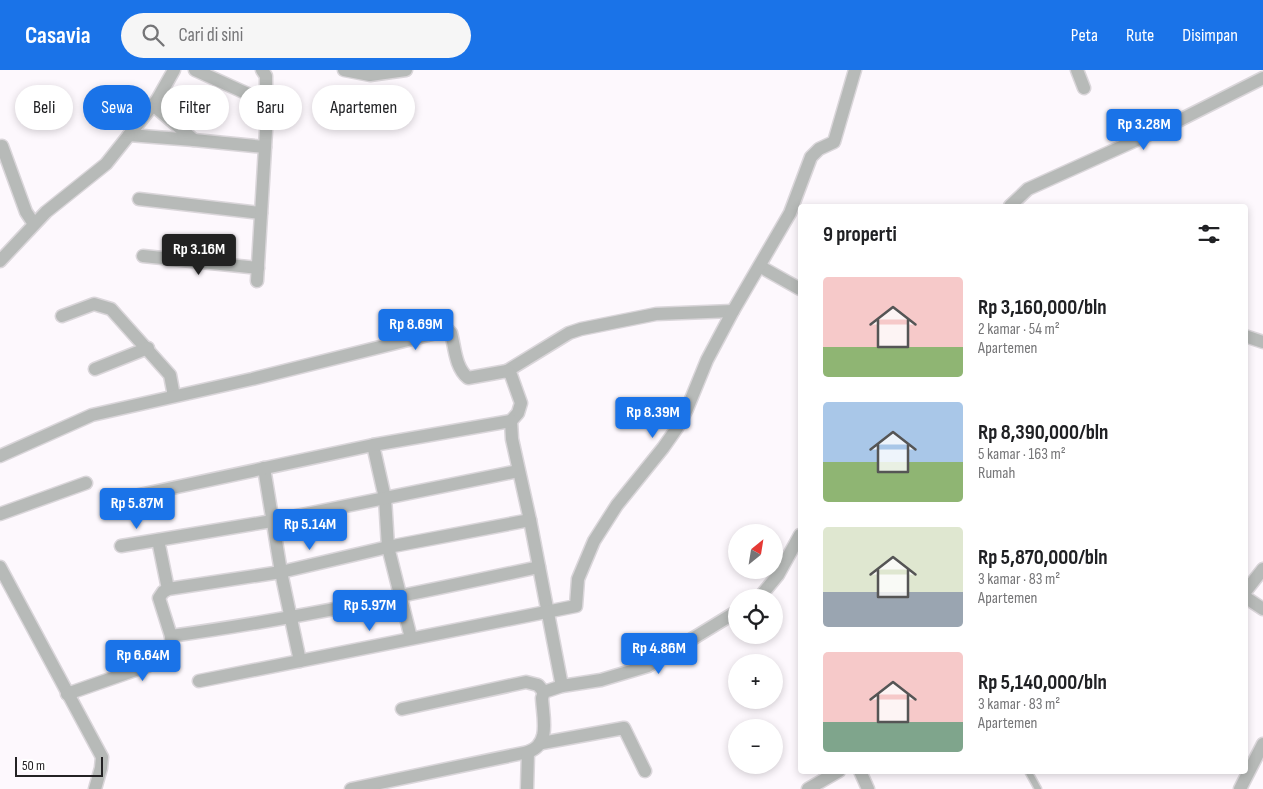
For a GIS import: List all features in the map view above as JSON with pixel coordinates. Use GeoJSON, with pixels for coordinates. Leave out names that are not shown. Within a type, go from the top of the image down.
{"type":"FeatureCollection","features":[{"type":"Feature","properties":{"kind":"street"},"geometry":{"type":"LineString","coordinates":[[0,261],[34,224],[106,164],[153,105],[174,70]]}},
{"type":"Feature","properties":{"kind":"street"},"geometry":{"type":"LineString","coordinates":[[195,70],[239,90]]}},
{"type":"Feature","properties":{"kind":"street"},"geometry":{"type":"LineString","coordinates":[[257,281],[265,147],[266,76],[262,70]]}},
{"type":"Feature","properties":{"kind":"street"},"geometry":{"type":"LineString","coordinates":[[344,70],[370,75],[406,70]]}},
{"type":"Feature","properties":{"kind":"street"},"geometry":{"type":"LineString","coordinates":[[198,681],[546,611],[572,608],[578,604],[578,579],[594,542],[617,505],[677,428],[688,409],[707,360],[732,311],[761,266],[790,212],[811,157],[819,149],[834,142],[855,70]]}},
{"type":"Feature","properties":{"kind":"street"},"geometry":{"type":"LineString","coordinates":[[1077,70],[1084,88]]}},
{"type":"Feature","properties":{"kind":"street"},"geometry":{"type":"LineString","coordinates":[[1012,204],[1028,189],[1172,124],[1263,78]]}},
{"type":"Feature","properties":{"kind":"street"},"geometry":{"type":"LineString","coordinates":[[153,105],[194,140]]}},
{"type":"Feature","properties":{"kind":"street"},"geometry":{"type":"LineString","coordinates":[[129,135],[265,147]]}},
{"type":"Feature","properties":{"kind":"street"},"geometry":{"type":"LineString","coordinates":[[2,146],[26,212],[34,224]]}},
{"type":"Feature","properties":{"kind":"street"},"geometry":{"type":"LineString","coordinates":[[139,200],[261,213]]}},
{"type":"Feature","properties":{"kind":"street"},"geometry":{"type":"LineString","coordinates":[[143,256],[258,268]]}},
{"type":"Feature","properties":{"kind":"street"},"geometry":{"type":"LineString","coordinates":[[761,266],[798,288]]}},
{"type":"Feature","properties":{"kind":"street"},"geometry":{"type":"LineString","coordinates":[[62,316],[94,304],[112,309],[170,375],[174,396]]}},
{"type":"Feature","properties":{"kind":"street"},"geometry":{"type":"LineString","coordinates":[[0,456],[92,415],[252,379],[444,330],[451,333],[459,368],[468,378],[507,371],[569,333],[581,329],[656,314],[732,311]]}},
{"type":"Feature","properties":{"kind":"street"},"geometry":{"type":"LineString","coordinates":[[1248,337],[1263,342]]}},
{"type":"Feature","properties":{"kind":"street"},"geometry":{"type":"LineString","coordinates":[[95,369],[148,348]]}},
{"type":"Feature","properties":{"kind":"street"},"geometry":{"type":"LineString","coordinates":[[507,371],[511,375],[521,404],[518,413],[511,422],[512,439],[530,520],[546,611],[562,686]]}},
{"type":"Feature","properties":{"kind":"street"},"geometry":{"type":"LineString","coordinates":[[116,500],[374,445],[511,422]]}},
{"type":"Feature","properties":{"kind":"street"},"geometry":{"type":"LineString","coordinates":[[374,445],[385,498],[388,547],[411,638]]}},
{"type":"Feature","properties":{"kind":"street"},"geometry":{"type":"LineString","coordinates":[[264,468],[281,572],[300,661]]}},
{"type":"Feature","properties":{"kind":"street"},"geometry":{"type":"LineString","coordinates":[[121,546],[272,521],[518,471]]}},
{"type":"Feature","properties":{"kind":"street"},"geometry":{"type":"LineString","coordinates":[[0,514],[86,483]]}},
{"type":"Feature","properties":{"kind":"street"},"geometry":{"type":"LineString","coordinates":[[67,694],[167,659],[172,653],[171,636],[160,598],[163,592],[168,590],[281,572],[388,547],[530,520]]}},
{"type":"Feature","properties":{"kind":"street"},"geometry":{"type":"LineString","coordinates":[[766,589],[778,575],[798,539]]}},
{"type":"Feature","properties":{"kind":"street"},"geometry":{"type":"LineString","coordinates":[[158,540],[168,590]]}},
{"type":"Feature","properties":{"kind":"street"},"geometry":{"type":"LineString","coordinates":[[0,567],[102,757],[95,789]]}},
{"type":"Feature","properties":{"kind":"street"},"geometry":{"type":"LineString","coordinates":[[171,636],[292,617],[400,597],[539,567]]}},
{"type":"Feature","properties":{"kind":"street"},"geometry":{"type":"LineString","coordinates":[[1248,588],[1263,569]]}},
{"type":"Feature","properties":{"kind":"street"},"geometry":{"type":"LineString","coordinates":[[1248,599],[1263,609]]}},
{"type":"Feature","properties":{"kind":"street"},"geometry":{"type":"LineString","coordinates":[[544,692],[562,686],[601,680],[648,666],[728,617]]}},
{"type":"Feature","properties":{"kind":"street"},"geometry":{"type":"LineString","coordinates":[[402,709],[526,682],[538,685],[544,692]]}},
{"type":"Feature","properties":{"kind":"street"},"geometry":{"type":"LineString","coordinates":[[351,789],[537,749],[542,743],[542,698],[544,692]]}},
{"type":"Feature","properties":{"kind":"street"},"geometry":{"type":"LineString","coordinates":[[542,743],[624,728],[645,771]]}},
{"type":"Feature","properties":{"kind":"street"},"geometry":{"type":"LineString","coordinates":[[1248,773],[1263,744]]}},
{"type":"Feature","properties":{"kind":"street"},"geometry":{"type":"LineString","coordinates":[[527,789],[528,752]]}},
{"type":"Feature","properties":{"kind":"street"},"geometry":{"type":"LineString","coordinates":[[808,789],[834,774]]}},
{"type":"Feature","properties":{"kind":"street"},"geometry":{"type":"LineString","coordinates":[[861,774],[868,789]]}},
{"type":"Feature","properties":{"kind":"street"},"geometry":{"type":"LineString","coordinates":[[1240,789],[1248,774]]}},
{"type":"Feature","properties":{"kind":"lane"},"geometry":{"type":"LineString","coordinates":[[1030,774],[1038,789]]}}]}
